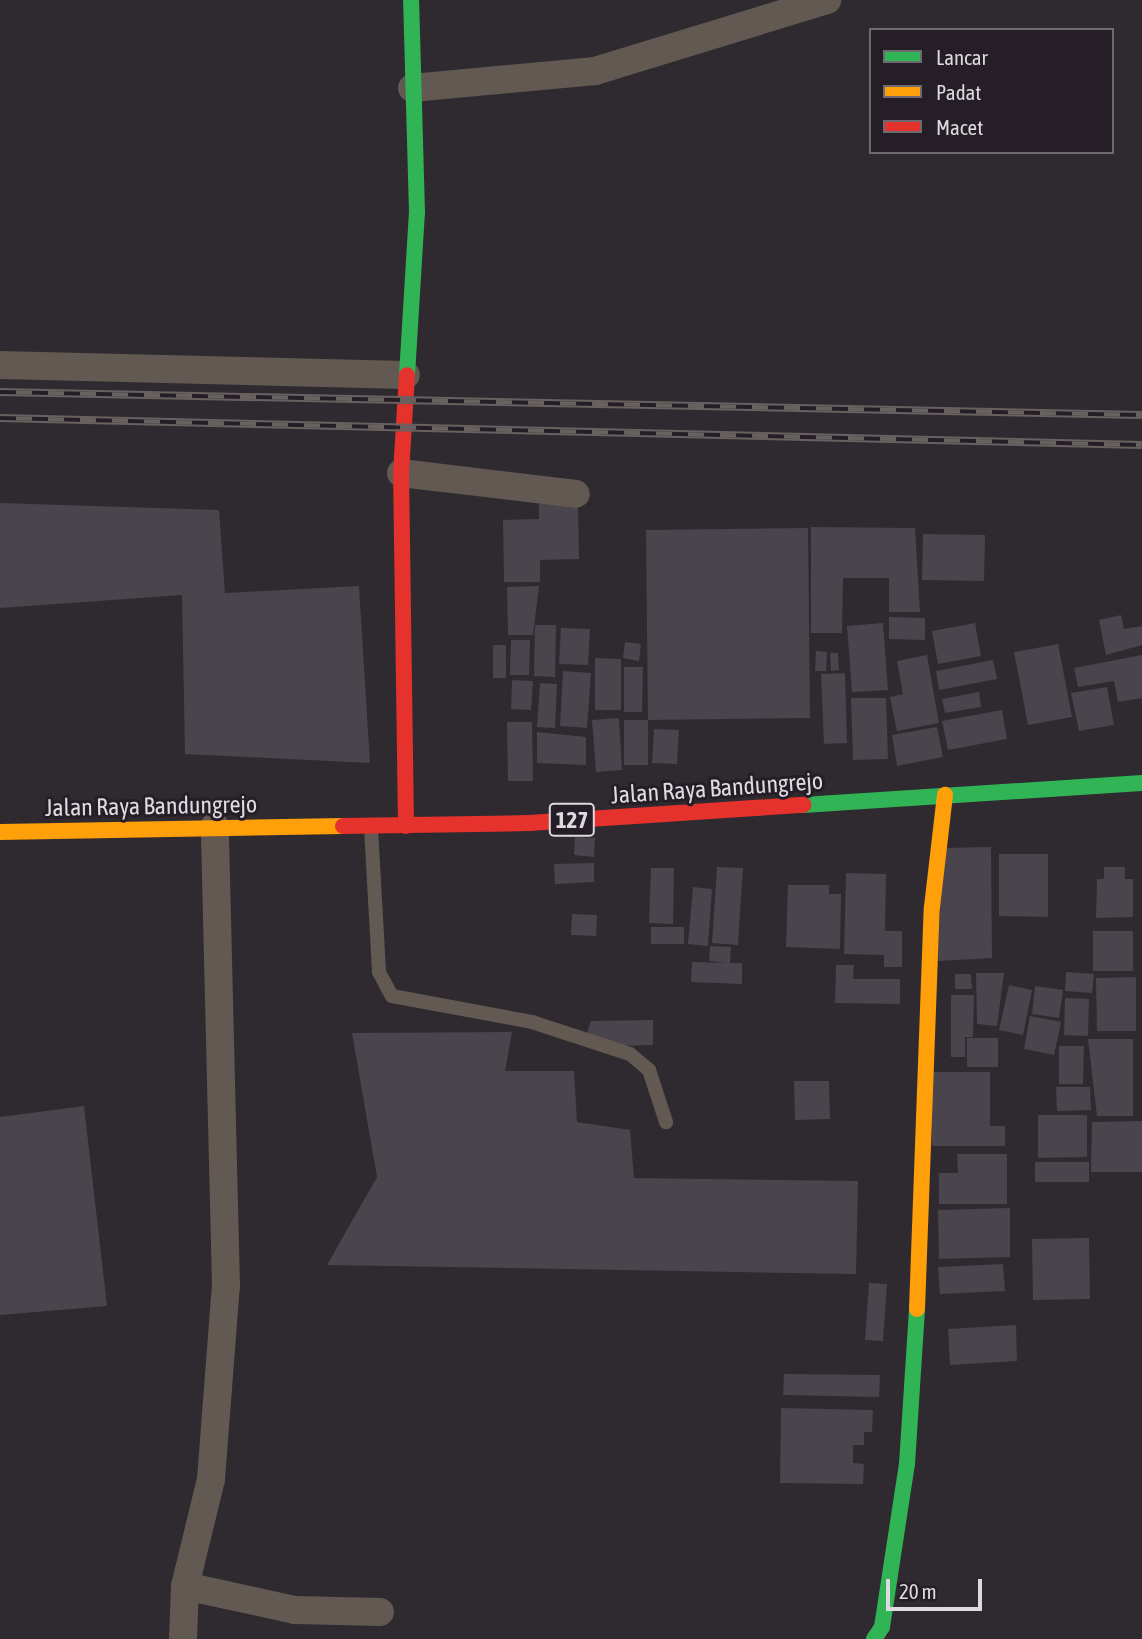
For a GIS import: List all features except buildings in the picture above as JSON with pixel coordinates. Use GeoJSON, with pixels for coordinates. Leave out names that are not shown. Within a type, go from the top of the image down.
{"type":"FeatureCollection","features":[{"type":"Feature","properties":{"kind":"street"},"geometry":{"type":"LineString","coordinates":[[406,826],[401,473],[417,212],[411,0]]}},
{"type":"Feature","properties":{"kind":"street"},"geometry":{"type":"LineString","coordinates":[[412,88],[595,71],[827,0]]}},
{"type":"Feature","properties":{"kind":"street"},"geometry":{"type":"LineString","coordinates":[[0,365],[406,375]]}},
{"type":"Feature","properties":{"kind":"street"},"geometry":{"type":"LineString","coordinates":[[401,473],[576,494]]}},
{"type":"Feature","properties":{"kind":"street","name":"Jalan Raya Bandungrejo"},"geometry":{"type":"LineString","coordinates":[[0,832],[215,826],[406,826],[1142,783]]}},
{"type":"Feature","properties":{"kind":"street"},"geometry":{"type":"LineString","coordinates":[[874,1639],[882,1626],[908,1464],[927,1169],[932,907],[945,795]]}},
{"type":"Feature","properties":{"kind":"street"},"geometry":{"type":"LineString","coordinates":[[183,1639],[185,1586],[211,1479],[225,1300],[215,826]]}},
{"type":"Feature","properties":{"kind":"street"},"geometry":{"type":"LineString","coordinates":[[185,1586],[295,1610],[380,1612]]}},
{"type":"Feature","properties":{"kind":"lane"},"geometry":{"type":"LineString","coordinates":[[371,826],[379,972],[392,996],[532,1022],[630,1054],[649,1070],[666,1122]]}},
{"type":"Feature","properties":{"kind":"railway"},"geometry":{"type":"LineString","coordinates":[[0,392],[1142,415]]}},
{"type":"Feature","properties":{"kind":"railway"},"geometry":{"type":"LineString","coordinates":[[0,418],[1142,445]]}},
{"type":"Feature","properties":{"kind":"traffic: fast"},"geometry":{"type":"LineString","coordinates":[[407,375],[417,212],[411,0]]}},
{"type":"Feature","properties":{"kind":"traffic: fast"},"geometry":{"type":"LineString","coordinates":[[803,805],[1142,783]]}},
{"type":"Feature","properties":{"kind":"traffic: fast"},"geometry":{"type":"LineString","coordinates":[[874,1639],[882,1627],[907,1464],[917,1309]]}},
{"type":"Feature","properties":{"kind":"traffic: slow"},"geometry":{"type":"LineString","coordinates":[[917,1309],[932,907],[945,795]]}},
{"type":"Feature","properties":{"kind":"traffic: slow"},"geometry":{"type":"LineString","coordinates":[[0,832],[343,826]]}},
{"type":"Feature","properties":{"kind":"traffic: jam"},"geometry":{"type":"LineString","coordinates":[[406,826],[401,473],[407,375]]}},
{"type":"Feature","properties":{"kind":"traffic: jam"},"geometry":{"type":"LineString","coordinates":[[343,826],[529,823],[803,805]]}}]}
